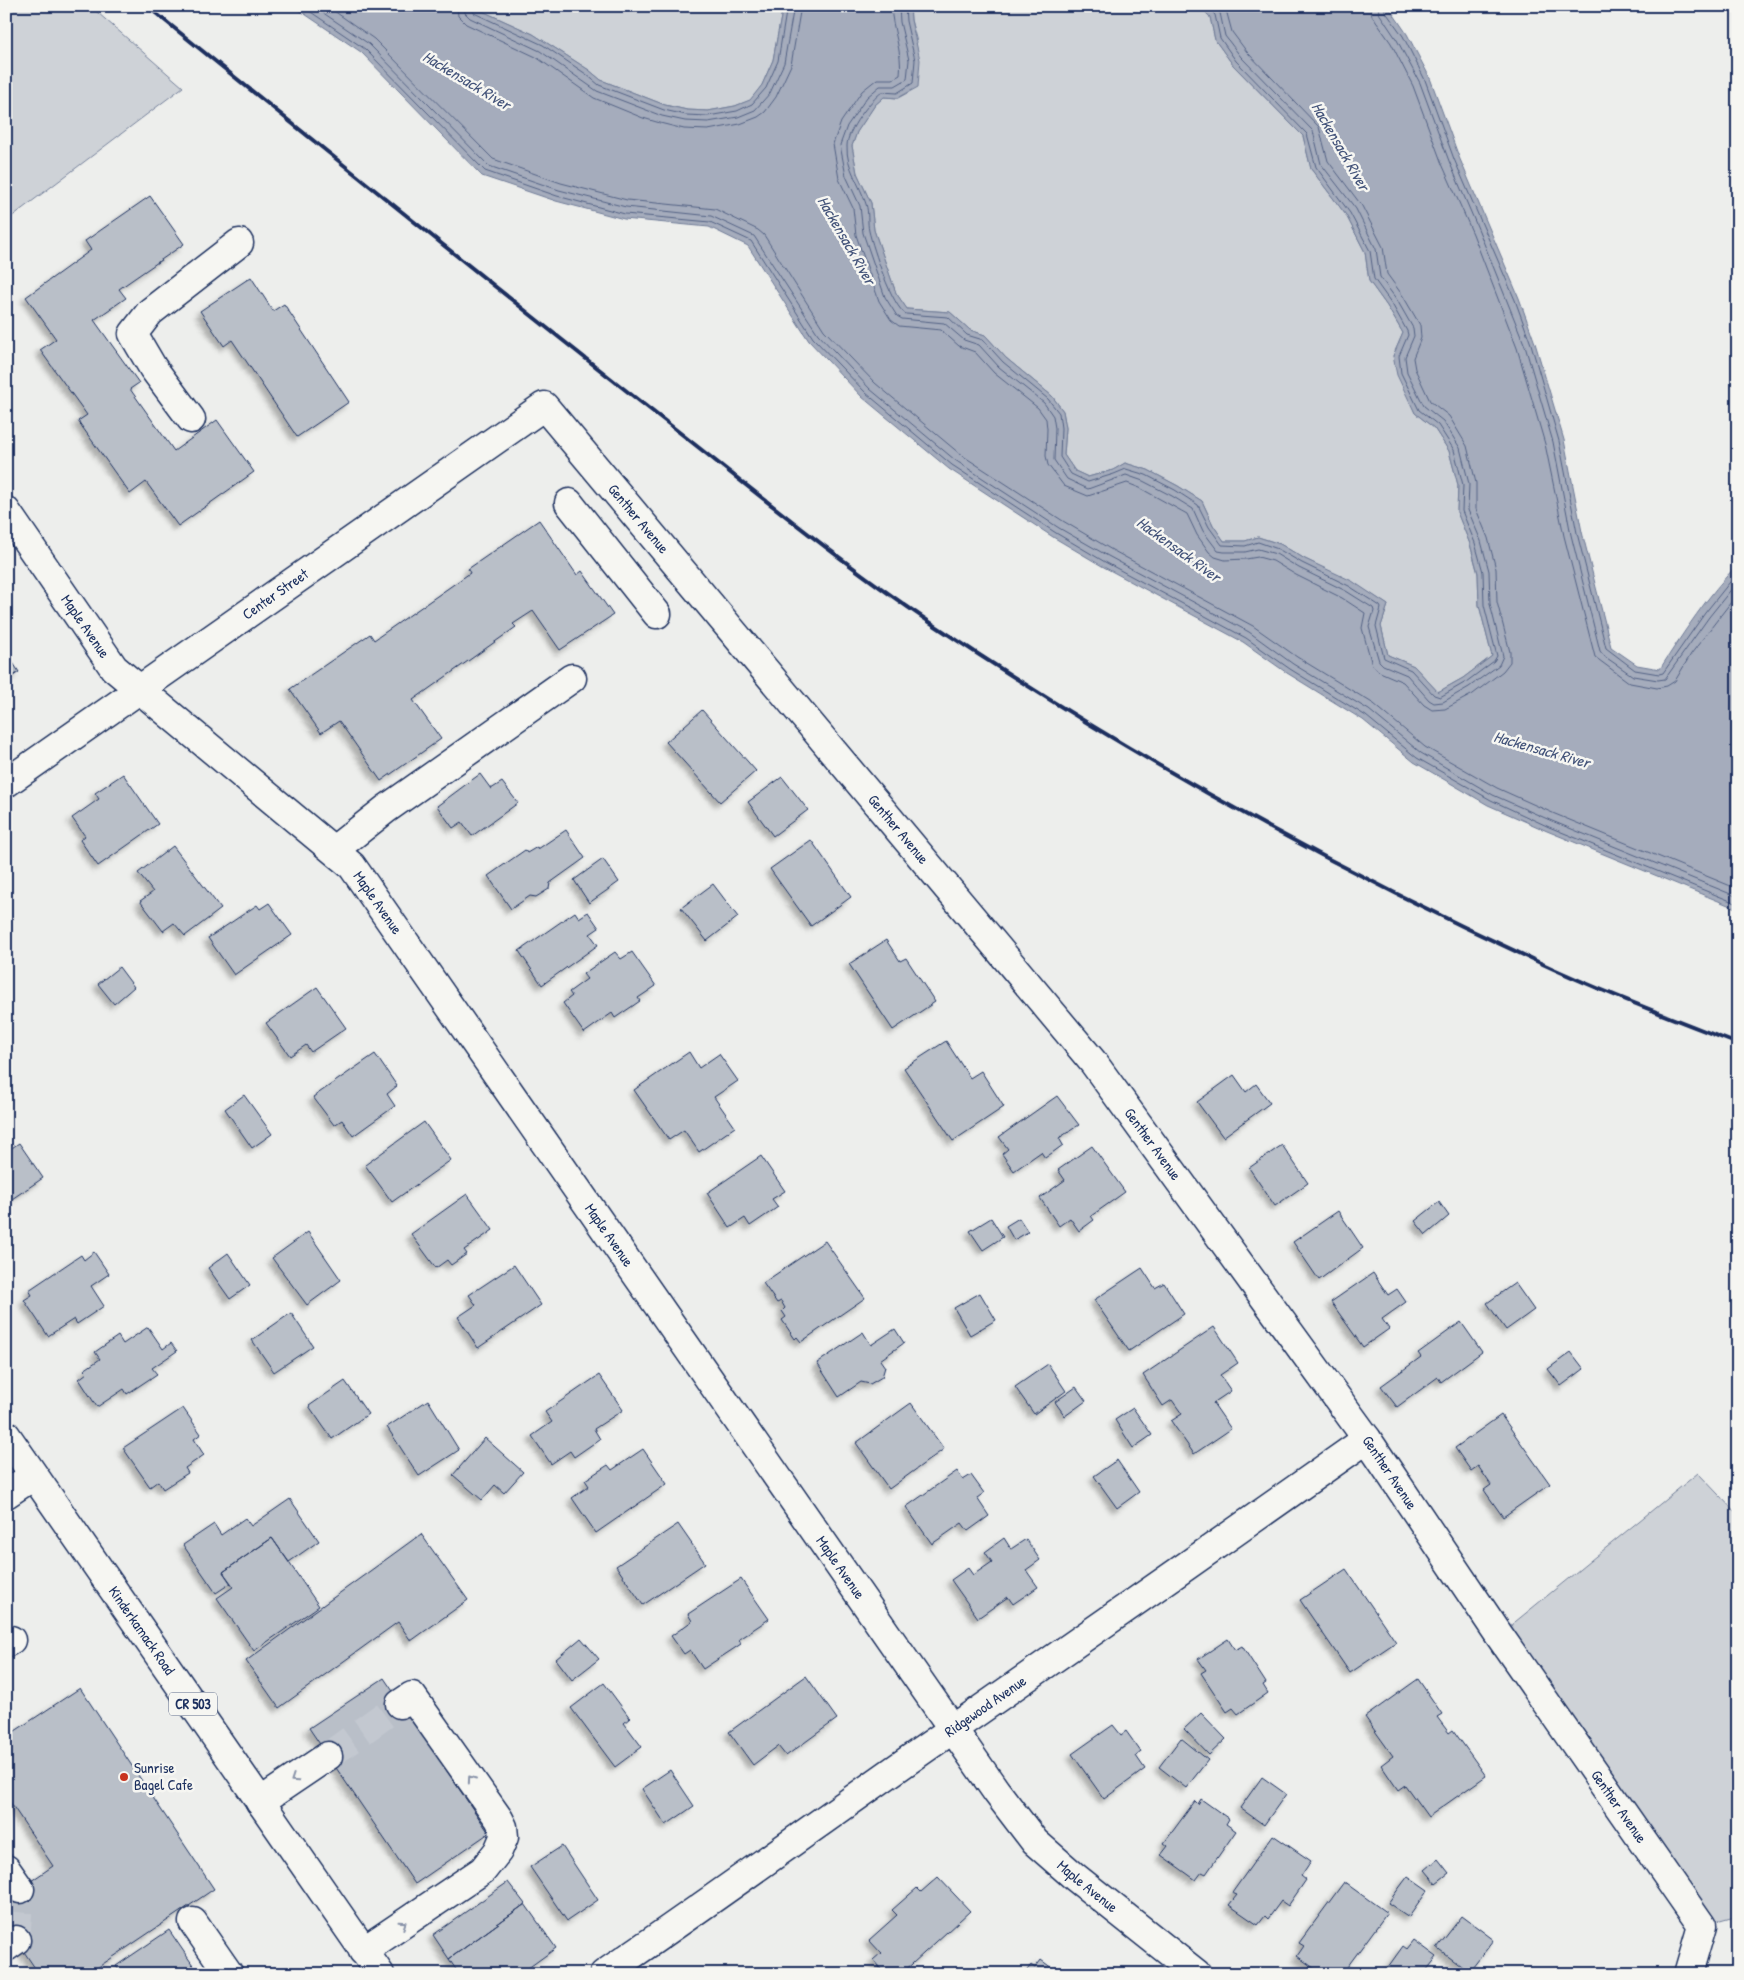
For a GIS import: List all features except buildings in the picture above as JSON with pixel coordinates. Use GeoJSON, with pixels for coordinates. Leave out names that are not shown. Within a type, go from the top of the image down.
{"type":"FeatureCollection","features":[{"type":"Feature","properties":{"kind":"street"},"geometry":{"type":"LineString","coordinates":[[191,419],[153,368],[133,334],[150,312],[239,243]]}},
{"type":"Feature","properties":{"kind":"street","name":"Genther Avenue"},"geometry":{"type":"LineString","coordinates":[[544,406],[633,515],[1093,1062],[1367,1439],[1499,1635],[1702,1926],[1688,1974]]}},
{"type":"Feature","properties":{"kind":"street","name":"Center Street"},"geometry":{"type":"LineString","coordinates":[[6,783],[544,406]]}},
{"type":"Feature","properties":{"kind":"street"},"geometry":{"type":"LineString","coordinates":[[569,503],[657,614]]}},
{"type":"Feature","properties":{"kind":"street","name":"Maple Avenue"},"geometry":{"type":"LineString","coordinates":[[6,511],[114,668],[352,866],[996,1791],[1035,1842],[1075,1878],[1197,1974]]}},
{"type":"Feature","properties":{"kind":"street"},"geometry":{"type":"LineString","coordinates":[[599,542],[633,515]]}},
{"type":"Feature","properties":{"kind":"street"},"geometry":{"type":"LineString","coordinates":[[334,850],[386,809],[572,678]]}},
{"type":"Feature","properties":{"kind":"street","name":"Kinderkamack Road"},"geometry":{"type":"LineString","coordinates":[[6,1435],[380,1974]]}},
{"type":"Feature","properties":{"kind":"street","name":"Ridgewood Avenue"},"geometry":{"type":"LineString","coordinates":[[604,1974],[716,1898],[1367,1439]]}},
{"type":"Feature","properties":{"kind":"street"},"geometry":{"type":"LineString","coordinates":[[6,1494],[33,1476]]}},
{"type":"Feature","properties":{"kind":"street"},"geometry":{"type":"LineString","coordinates":[[363,1951],[483,1870],[498,1851],[504,1837],[499,1819],[412,1696],[400,1704]]}},
{"type":"Feature","properties":{"kind":"street"},"geometry":{"type":"LineString","coordinates":[[260,1802],[328,1756]]}},
{"type":"Feature","properties":{"kind":"street"},"geometry":{"type":"LineString","coordinates":[[193,1922],[229,1974]]}},
{"type":"Feature","properties":{"kind":"shaded area"},"geometry":{"type":"Polygon","coordinates":[[[6,6],[90,6],[183,87],[6,221],[6,6]]]}},
{"type":"Feature","properties":{"kind":"shaded area"},"geometry":{"type":"Polygon","coordinates":[[[471,6],[783,6],[773,60],[762,85],[751,100],[735,106],[708,111],[687,110],[665,105],[601,80],[589,70],[533,34],[471,6]]]}},
{"type":"Feature","properties":{"kind":"shaded area"},"geometry":{"type":"Polygon","coordinates":[[[910,6],[1200,6],[1210,17],[1215,40],[1233,65],[1303,136],[1311,169],[1346,215],[1365,252],[1369,281],[1403,333],[1393,356],[1415,413],[1434,428],[1449,451],[1458,485],[1457,512],[1470,544],[1478,574],[1479,605],[1492,656],[1463,678],[1438,692],[1414,666],[1388,655],[1381,626],[1388,605],[1352,582],[1305,559],[1280,544],[1258,537],[1245,541],[1224,541],[1213,525],[1202,501],[1148,470],[1125,463],[1113,470],[1088,477],[1075,471],[1064,455],[1066,428],[1063,411],[1052,396],[1006,358],[985,335],[970,330],[950,312],[907,309],[896,293],[874,230],[871,203],[857,173],[852,146],[857,132],[875,105],[884,97],[898,98],[917,42],[911,20],[910,6]]]}},
{"type":"Feature","properties":{"kind":"shaded area"},"geometry":{"type":"Polygon","coordinates":[[[1698,1473],[1738,1515],[1738,1916],[1702,1926],[1499,1635],[1698,1473]]]}},
{"type":"Feature","properties":{"kind":"water","name":"Hackensack River"},"geometry":{"type":"Polygon","coordinates":[[[293,6],[471,6],[533,34],[589,70],[601,80],[665,105],[687,110],[708,111],[735,106],[750,100],[762,85],[773,60],[783,6],[910,6],[911,20],[920,60],[918,87],[898,98],[884,97],[875,105],[857,132],[852,146],[857,173],[871,203],[874,230],[896,293],[907,309],[950,312],[970,330],[985,335],[1006,358],[1052,396],[1063,411],[1066,428],[1064,455],[1075,471],[1088,477],[1113,470],[1125,463],[1148,470],[1202,501],[1213,525],[1224,541],[1245,541],[1258,537],[1280,544],[1305,559],[1352,581],[1388,605],[1381,626],[1388,655],[1414,666],[1438,692],[1463,678],[1492,656],[1479,605],[1478,573],[1470,544],[1457,512],[1458,485],[1449,451],[1434,428],[1415,413],[1397,375],[1393,356],[1403,333],[1369,281],[1365,252],[1346,215],[1311,169],[1303,136],[1233,65],[1215,40],[1210,17],[1200,6],[1388,6],[1407,34],[1430,78],[1459,157],[1519,298],[1535,343],[1564,440],[1582,532],[1611,647],[1637,665],[1660,669],[1706,601],[1738,564],[1738,909],[1488,805],[1414,762],[1363,720],[1287,673],[1243,642],[1102,566],[1053,537],[949,469],[862,397],[809,341],[748,246],[709,227],[624,219],[556,201],[482,176],[361,52],[293,6]]]}},
{"type":"Feature","properties":{"kind":"tunnel"},"geometry":{"type":"LineString","coordinates":[[328,1756],[400,1704]]}},
{"type":"Feature","properties":{"kind":"tunnel"},"geometry":{"type":"LineString","coordinates":[[16,1940],[20,1889]]}},
{"type":"Feature","properties":{"kind":"railway"},"geometry":{"type":"LineString","coordinates":[[147,6],[464,262],[792,521],[896,599],[1003,671],[1226,804],[1378,885],[1559,971],[1635,1004],[1738,1044]]}},
{"type":"Feature","properties":{"kind":"place","name":"Sunrise Bagel Cafe"},"geometry":{"type":"Point","coordinates":[124,1777]}}]}
